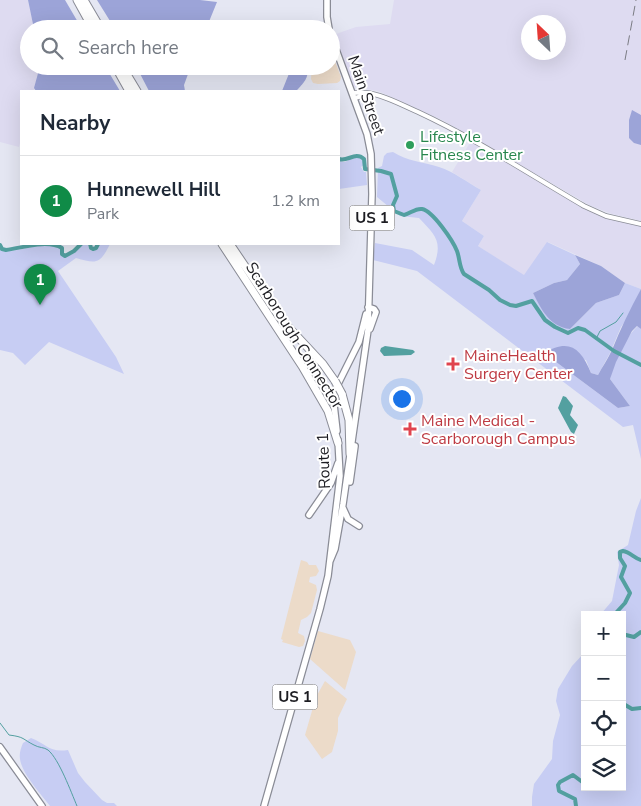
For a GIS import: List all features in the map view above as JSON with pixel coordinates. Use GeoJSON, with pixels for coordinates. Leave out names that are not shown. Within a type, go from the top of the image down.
{"type":"FeatureCollection","features":[{"type":"Feature","properties":{"kind":"highway"},"geometry":{"type":"LineString","coordinates":[[77,0],[88,20]]}},
{"type":"Feature","properties":{"kind":"highway"},"geometry":{"type":"LineString","coordinates":[[84,0],[96,20]]}},
{"type":"Feature","properties":{"kind":"highway"},"geometry":{"type":"LineString","coordinates":[[120,75],[128,90]]}},
{"type":"Feature","properties":{"kind":"highway"},"geometry":{"type":"LineString","coordinates":[[127,75],[136,90]]}},
{"type":"Feature","properties":{"kind":"highway","name":"Scarborough Connector"},"geometry":{"type":"LineString","coordinates":[[223,245],[302,366],[326,408],[339,447]]}},
{"type":"Feature","properties":{"kind":"highway","name":"Scarborough Connector"},"geometry":{"type":"LineString","coordinates":[[231,245],[280,318],[335,380],[342,394],[349,420],[350,454]]}},
{"type":"Feature","properties":{"kind":"main road"},"geometry":{"type":"LineString","coordinates":[[327,0],[328,20]]}},
{"type":"Feature","properties":{"kind":"main road","name":"Main Street"},"geometry":{"type":"LineString","coordinates":[[340,59],[367,134],[371,165]]}},
{"type":"Feature","properties":{"kind":"main road","name":"Route 1"},"geometry":{"type":"LineString","coordinates":[[264,806],[322,603],[343,501],[361,384],[368,321],[372,214],[371,165]]}},
{"type":"Feature","properties":{"kind":"main road","name":"Route 1"},"geometry":{"type":"LineString","coordinates":[[330,561],[340,482],[339,447],[334,416],[335,396],[341,377],[358,342],[368,307]]}},
{"type":"Feature","properties":{"kind":"main road"},"geometry":{"type":"LineString","coordinates":[[359,526],[347,517],[343,501],[353,463],[360,416],[361,384]]}},
{"type":"Feature","properties":{"kind":"main road"},"geometry":{"type":"LineString","coordinates":[[308,515],[334,478],[339,447]]}},
{"type":"Feature","properties":{"kind":"main road"},"geometry":{"type":"LineString","coordinates":[[0,747],[42,806]]}},
{"type":"Feature","properties":{"kind":"street"},"geometry":{"type":"LineString","coordinates":[[354,95],[374,94],[386,97],[455,130],[584,206],[614,218],[641,224]]}},
{"type":"Feature","properties":{"kind":"shaded area"},"geometry":{"type":"Polygon","coordinates":[[[0,0],[28,0],[32,20],[20,20],[20,75],[38,75],[34,90],[20,90],[19,147],[0,142],[0,0]]]}},
{"type":"Feature","properties":{"kind":"shaded area"},"geometry":{"type":"Polygon","coordinates":[[[28,0],[65,0],[77,20],[32,20],[28,0]]]}},
{"type":"Feature","properties":{"kind":"shaded area"},"geometry":{"type":"Polygon","coordinates":[[[97,0],[200,0],[217,2],[210,20],[109,20],[97,0]]]}},
{"type":"Feature","properties":{"kind":"shaded area"},"geometry":{"type":"Polygon","coordinates":[[[394,0],[641,0],[641,221],[612,214],[591,206],[444,121],[378,91],[354,87],[340,52],[340,33],[356,27],[390,24],[394,0]]]}},
{"type":"Feature","properties":{"kind":"shaded area"},"geometry":{"type":"Polygon","coordinates":[[[340,74],[341,77],[337,83],[318,84],[313,83],[311,75],[340,74]]]}},
{"type":"Feature","properties":{"kind":"shaded area"},"geometry":{"type":"Polygon","coordinates":[[[38,75],[110,75],[119,90],[35,90],[34,88],[38,75]]]}},
{"type":"Feature","properties":{"kind":"shaded area"},"geometry":{"type":"Polygon","coordinates":[[[141,75],[188,75],[184,85],[185,90],[148,90],[141,75]]]}},
{"type":"Feature","properties":{"kind":"shaded area"},"geometry":{"type":"Polygon","coordinates":[[[288,75],[307,75],[304,83],[297,90],[282,90],[288,75]]]}},
{"type":"Feature","properties":{"kind":"shaded area"},"geometry":{"type":"Polygon","coordinates":[[[632,110],[641,115],[641,145],[634,143],[629,138],[629,120],[632,110]]]}},
{"type":"Feature","properties":{"kind":"shaded area"},"geometry":{"type":"Polygon","coordinates":[[[471,141],[587,210],[608,218],[641,226],[641,289],[625,283],[601,266],[548,242],[524,276],[478,246],[484,236],[462,221],[481,190],[452,172],[471,141]]]}},
{"type":"Feature","properties":{"kind":"shaded area"},"geometry":{"type":"Polygon","coordinates":[[[393,152],[409,159],[445,169],[481,190],[462,221],[484,236],[478,246],[524,275],[547,242],[575,255],[580,264],[567,280],[554,283],[533,293],[546,315],[570,329],[596,303],[619,295],[625,283],[641,289],[598,375],[591,373],[586,360],[544,353],[618,408],[630,406],[610,379],[617,358],[625,343],[638,326],[641,329],[641,459],[633,425],[623,427],[417,271],[373,260],[375,243],[412,250],[434,265],[437,257],[436,239],[419,218],[400,216],[377,197],[378,168],[382,166],[384,156],[387,153],[393,152]]]}},
{"type":"Feature","properties":{"kind":"shaded area"},"geometry":{"type":"Polygon","coordinates":[[[354,157],[360,158],[363,161],[364,165],[361,167],[366,172],[367,185],[340,189],[340,161],[345,162],[354,157]]]}},
{"type":"Feature","properties":{"kind":"shaded area"},"geometry":{"type":"Polygon","coordinates":[[[82,245],[88,245],[90,250],[94,251],[99,245],[109,245],[97,261],[76,258],[58,271],[116,357],[124,374],[49,342],[25,365],[13,353],[0,350],[0,248],[8,251],[36,246],[53,246],[60,247],[63,255],[66,256],[74,253],[82,245]]]}},
{"type":"Feature","properties":{"kind":"shaded area"},"geometry":{"type":"Polygon","coordinates":[[[575,255],[601,266],[625,283],[619,295],[596,303],[570,329],[563,328],[552,321],[543,311],[533,293],[554,283],[567,280],[580,264],[575,255]]]}},
{"type":"Feature","properties":{"kind":"shaded area"},"geometry":{"type":"Polygon","coordinates":[[[641,289],[641,329],[637,326],[632,331],[616,362],[610,379],[630,406],[618,408],[544,353],[560,346],[573,348],[583,357],[591,373],[598,375],[641,289]]]}},
{"type":"Feature","properties":{"kind":"shaded area"},"geometry":{"type":"Polygon","coordinates":[[[385,346],[413,350],[415,352],[411,355],[384,356],[380,351],[385,346]]]}},
{"type":"Feature","properties":{"kind":"shaded area"},"geometry":{"type":"Polygon","coordinates":[[[563,396],[573,406],[570,415],[578,425],[574,434],[571,432],[558,408],[563,396]]]}},
{"type":"Feature","properties":{"kind":"shaded area"},"geometry":{"type":"Polygon","coordinates":[[[641,498],[641,806],[532,806],[534,784],[552,759],[553,741],[560,715],[556,701],[558,689],[572,666],[581,656],[581,791],[626,791],[626,611],[603,611],[612,601],[619,565],[617,552],[628,545],[641,498]]]}},
{"type":"Feature","properties":{"kind":"shaded area"},"geometry":{"type":"Polygon","coordinates":[[[301,560],[309,565],[316,565],[319,571],[316,576],[310,577],[309,582],[316,585],[317,590],[311,613],[301,620],[298,633],[304,636],[305,641],[303,646],[299,647],[282,642],[283,640],[281,639],[301,560]]]}},
{"type":"Feature","properties":{"kind":"shaded area"},"geometry":{"type":"Polygon","coordinates":[[[318,631],[350,640],[356,652],[345,690],[310,659],[318,631]]]}},
{"type":"Feature","properties":{"kind":"shaded area"},"geometry":{"type":"Polygon","coordinates":[[[325,681],[347,699],[338,718],[338,731],[332,752],[322,759],[305,735],[316,697],[325,681]]]}},
{"type":"Feature","properties":{"kind":"shaded area"},"geometry":{"type":"Polygon","coordinates":[[[31,738],[52,749],[68,750],[78,773],[85,782],[102,800],[107,803],[114,803],[117,806],[50,806],[32,784],[21,765],[20,755],[23,743],[31,738]]]}},
{"type":"Feature","properties":{"kind":"waterway"},"geometry":{"type":"LineString","coordinates":[[340,159],[358,156],[364,159],[365,169],[391,174],[397,196],[393,205],[394,211],[404,215],[417,209],[422,209],[432,215],[455,246],[464,274],[489,290],[500,300],[516,306],[532,301],[545,320],[555,327],[568,333],[578,328],[585,330],[614,351],[641,365]]}},
{"type":"Feature","properties":{"kind":"waterway"},"geometry":{"type":"LineString","coordinates":[[0,245],[2,249],[6,250],[34,245]]}},
{"type":"Feature","properties":{"kind":"waterway"},"geometry":{"type":"LineString","coordinates":[[56,245],[62,248],[62,254],[65,256],[80,245]]}},
{"type":"Feature","properties":{"kind":"waterway"},"geometry":{"type":"LineString","coordinates":[[90,245],[93,249],[98,245]]}},
{"type":"Feature","properties":{"kind":"waterway"},"geometry":{"type":"LineString","coordinates":[[596,339],[600,331],[616,322],[623,313]]}},
{"type":"Feature","properties":{"kind":"waterway"},"geometry":{"type":"LineString","coordinates":[[618,611],[625,603],[630,593],[621,577],[625,566],[620,558],[620,552],[623,551],[641,560]]}},
{"type":"Feature","properties":{"kind":"waterway"},"geometry":{"type":"LineString","coordinates":[[626,635],[634,637],[641,632]]}},
{"type":"Feature","properties":{"kind":"waterway"},"geometry":{"type":"LineString","coordinates":[[626,705],[632,709],[641,708]]}},
{"type":"Feature","properties":{"kind":"waterway"},"geometry":{"type":"LineString","coordinates":[[0,723],[9,735],[21,737],[52,754],[77,806]]}},
{"type":"Feature","properties":{"kind":"waterway"},"geometry":{"type":"LineString","coordinates":[[576,806],[575,799],[559,791],[558,785],[573,775],[581,781]]}},
{"type":"Feature","properties":{"kind":"railway"},"geometry":{"type":"LineString","coordinates":[[625,60],[636,0]]}},
{"type":"Feature","properties":{"kind":"place","name":"Lifestyle Fitness Center"},"geometry":{"type":"Point","coordinates":[410,145]}},
{"type":"Feature","properties":{"kind":"place","name":"Hunnewell Hill"},"geometry":{"type":"Point","coordinates":[40,305]}},
{"type":"Feature","properties":{"kind":"place","name":"MaineHealth Surgery Center"},"geometry":{"type":"Point","coordinates":[453,364]}},
{"type":"Feature","properties":{"kind":"place","name":"Maine Medical - Scarborough Campus"},"geometry":{"type":"Point","coordinates":[410,429]}}]}
